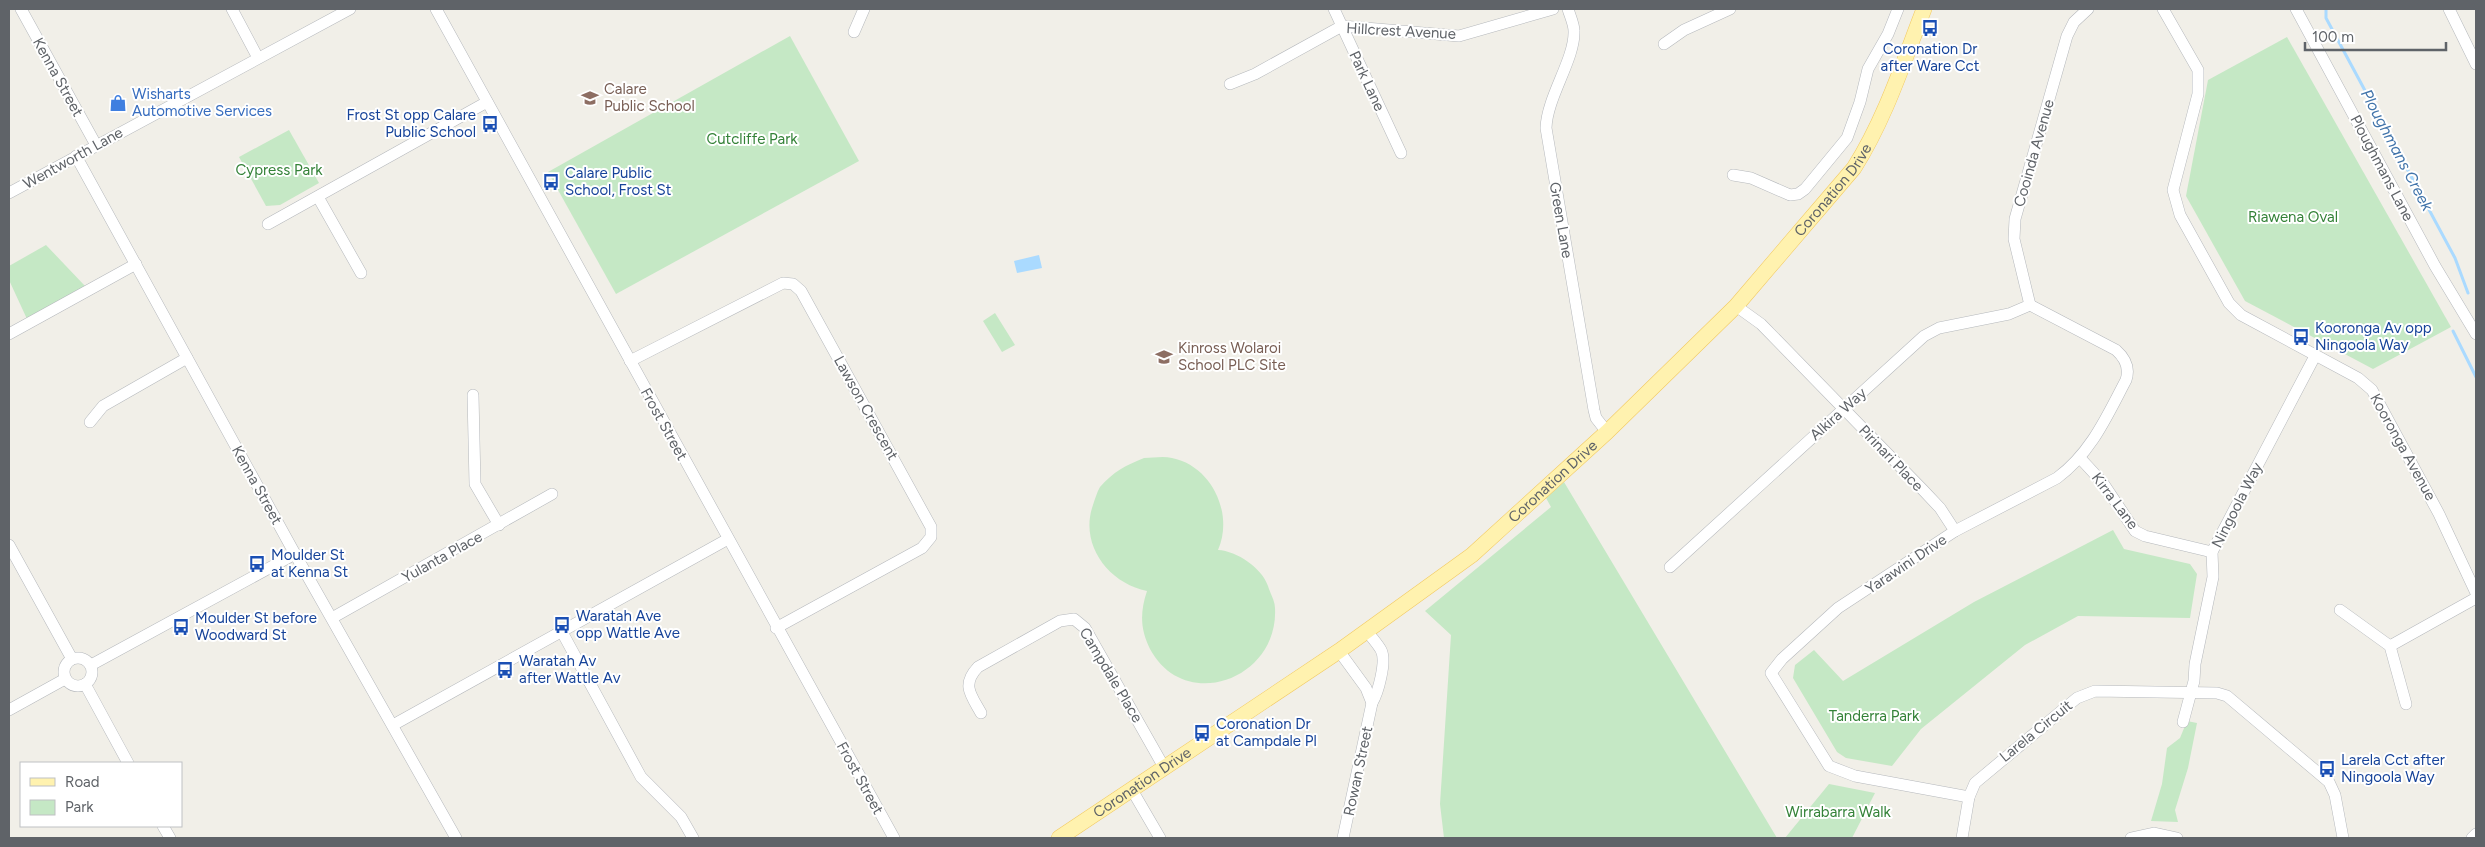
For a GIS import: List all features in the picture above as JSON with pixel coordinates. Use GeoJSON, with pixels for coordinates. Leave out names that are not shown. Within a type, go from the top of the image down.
{"type":"FeatureCollection","features":[{"type":"Feature","properties":{"kind":"main road","name":"Coronation Drive"},"geometry":{"type":"LineString","coordinates":[[1059,838],[1339,651],[1472,555],[1607,432],[1736,306],[1854,168],[1870,143],[1883,114],[1924,9]]}},
{"type":"Feature","properties":{"kind":"street","name":"Kenna Street"},"geometry":{"type":"LineString","coordinates":[[21,9],[96,145]]}},
{"type":"Feature","properties":{"kind":"street"},"geometry":{"type":"LineString","coordinates":[[232,9],[258,58]]}},
{"type":"Feature","properties":{"kind":"street","name":"Wentworth Lane"},"geometry":{"type":"LineString","coordinates":[[9,193],[350,9]]}},
{"type":"Feature","properties":{"kind":"street","name":"Frost Street"},"geometry":{"type":"LineString","coordinates":[[436,9],[776,628],[894,838]]}},
{"type":"Feature","properties":{"kind":"street"},"geometry":{"type":"LineString","coordinates":[[854,32],[864,9]]}},
{"type":"Feature","properties":{"kind":"street","name":"Park Lane"},"geometry":{"type":"LineString","coordinates":[[1334,9],[1401,153]]}},
{"type":"Feature","properties":{"kind":"street","name":"Hillcrest Avenue"},"geometry":{"type":"LineString","coordinates":[[1230,84],[1255,74],[1342,26],[1459,36],[1553,9]]}},
{"type":"Feature","properties":{"kind":"street","name":"Green Lane"},"geometry":{"type":"LineString","coordinates":[[1568,9],[1574,31],[1572,44],[1547,114],[1546,128],[1594,410],[1596,418],[1607,432]]}},
{"type":"Feature","properties":{"kind":"street"},"geometry":{"type":"LineString","coordinates":[[1664,44],[1684,30],[1730,9]]}},
{"type":"Feature","properties":{"kind":"street"},"geometry":{"type":"LineString","coordinates":[[1733,175],[1751,178],[1790,195],[1798,194],[1805,189],[1847,138],[1860,102],[1868,69],[1888,34],[1898,9]]}},
{"type":"Feature","properties":{"kind":"street","name":"Cooinda Avenue"},"geometry":{"type":"LineString","coordinates":[[2030,305],[2014,239],[2014,219],[2067,36],[2074,22],[2088,9]]}},
{"type":"Feature","properties":{"kind":"street","name":"Kooronga Avenue"},"geometry":{"type":"LineString","coordinates":[[2163,9],[2198,70],[2198,94],[2173,190],[2180,215],[2229,303],[2242,315],[2358,378],[2372,390],[2439,514],[2476,592]]}},
{"type":"Feature","properties":{"kind":"street","name":"Ploughmans Lane"},"geometry":{"type":"LineString","coordinates":[[2296,9],[2473,330],[2470,330],[2476,342]]}},
{"type":"Feature","properties":{"kind":"street"},"geometry":{"type":"LineString","coordinates":[[2449,9],[2476,64]]}},
{"type":"Feature","properties":{"kind":"street"},"geometry":{"type":"LineString","coordinates":[[268,224],[487,102]]}},
{"type":"Feature","properties":{"kind":"street","name":"Kenna Street"},"geometry":{"type":"LineString","coordinates":[[76,156],[295,554],[456,838]]}},
{"type":"Feature","properties":{"kind":"street"},"geometry":{"type":"LineString","coordinates":[[318,196],[361,273]]}},
{"type":"Feature","properties":{"kind":"street"},"geometry":{"type":"LineString","coordinates":[[9,334],[136,264]]}},
{"type":"Feature","properties":{"kind":"street","name":"Lawson Crescent"},"geometry":{"type":"LineString","coordinates":[[630,361],[783,283],[793,284],[801,291],[927,518],[931,527],[931,538],[922,548],[776,628]]}},
{"type":"Feature","properties":{"kind":"street","name":"Alkira Way"},"geometry":{"type":"LineString","coordinates":[[1670,567],[1929,333],[1939,328],[2009,314],[2030,305]]}},
{"type":"Feature","properties":{"kind":"street","name":"Yarawini Drive"},"geometry":{"type":"LineString","coordinates":[[1969,797],[1855,776],[1829,766],[1772,673],[1782,658],[1832,614],[1955,531],[2051,482],[2080,458],[2093,441],[2126,380],[2128,374],[2126,362],[2116,350],[2030,305]]}},
{"type":"Feature","properties":{"kind":"street","name":"Pirinari Place"},"geometry":{"type":"LineString","coordinates":[[1736,306],[1761,324],[1940,508],[1955,531]]}},
{"type":"Feature","properties":{"kind":"street","name":"Ningoola Way"},"geometry":{"type":"LineString","coordinates":[[2190,694],[2212,577],[2212,552],[2315,356]]}},
{"type":"Feature","properties":{"kind":"street"},"geometry":{"type":"LineString","coordinates":[[90,422],[103,406],[187,358]]}},
{"type":"Feature","properties":{"kind":"street"},"geometry":{"type":"LineString","coordinates":[[473,395],[476,484],[499,525]]}},
{"type":"Feature","properties":{"kind":"street","name":"Kirra Lane"},"geometry":{"type":"LineString","coordinates":[[2080,458],[2103,483],[2134,531],[2145,536],[2212,552]]}},
{"type":"Feature","properties":{"kind":"street","name":"Yulanta Place"},"geometry":{"type":"LineString","coordinates":[[332,618],[552,494]]}},
{"type":"Feature","properties":{"kind":"street"},"geometry":{"type":"LineString","coordinates":[[393,725],[728,539]]}},
{"type":"Feature","properties":{"kind":"street"},"geometry":{"type":"LineString","coordinates":[[9,545],[72,659]]}},
{"type":"Feature","properties":{"kind":"street"},"geometry":{"type":"LineString","coordinates":[[91,665],[295,554]]}},
{"type":"Feature","properties":{"kind":"street"},"geometry":{"type":"LineString","coordinates":[[2390,646],[2476,598]]}},
{"type":"Feature","properties":{"kind":"street"},"geometry":{"type":"LineString","coordinates":[[2340,610],[2390,646],[2406,704]]}},
{"type":"Feature","properties":{"kind":"street","name":"Campdale Place"},"geometry":{"type":"LineString","coordinates":[[981,713],[968,686],[969,678],[978,667],[1060,621],[1074,619],[1085,628],[1165,769]]}},
{"type":"Feature","properties":{"kind":"street","name":"Rowan Street"},"geometry":{"type":"LineString","coordinates":[[1344,838],[1372,704],[1377,695],[1383,656],[1367,631]]}},
{"type":"Feature","properties":{"kind":"street"},"geometry":{"type":"LineString","coordinates":[[562,632],[641,777],[682,817],[693,838]]}},
{"type":"Feature","properties":{"kind":"street"},"geometry":{"type":"LineString","coordinates":[[1339,651],[1366,688],[1372,704]]}},
{"type":"Feature","properties":{"kind":"street"},"geometry":{"type":"LineString","coordinates":[[65,679],[76,686],[85,684],[92,673],[91,665],[84,659],[72,659]]}},
{"type":"Feature","properties":{"kind":"street"},"geometry":{"type":"LineString","coordinates":[[65,679],[64,670],[72,659]]}},
{"type":"Feature","properties":{"kind":"street"},"geometry":{"type":"LineString","coordinates":[[9,710],[65,679]]}},
{"type":"Feature","properties":{"kind":"street"},"geometry":{"type":"LineString","coordinates":[[85,684],[127,762]]}},
{"type":"Feature","properties":{"kind":"street","name":"Larela Circuit"},"geometry":{"type":"LineString","coordinates":[[1962,838],[1969,797],[1980,777],[2082,695],[2095,692],[2227,696],[2329,782],[2335,795],[2343,838]]}},
{"type":"Feature","properties":{"kind":"street"},"geometry":{"type":"LineString","coordinates":[[2183,722],[2190,694]]}},
{"type":"Feature","properties":{"kind":"street"},"geometry":{"type":"LineString","coordinates":[[1132,790],[1160,838]]}},
{"type":"Feature","properties":{"kind":"street"},"geometry":{"type":"LineString","coordinates":[[164,827],[170,838]]}},
{"type":"Feature","properties":{"kind":"street"},"geometry":{"type":"LineString","coordinates":[[2131,838],[2154,833],[2177,838]]}},
{"type":"Feature","properties":{"kind":"street"},"geometry":{"type":"LineString","coordinates":[[2472,838],[2476,834]]}},
{"type":"Feature","properties":{"kind":"green space","name":"Cutcliffe Park"},"geometry":{"type":"Polygon","coordinates":[[[790,36],[859,161],[616,294],[548,172],[790,36]]]}},
{"type":"Feature","properties":{"kind":"green space","name":"Riawena Oval"},"geometry":{"type":"Polygon","coordinates":[[[2287,37],[2451,327],[2373,369],[2245,301],[2186,196],[2208,80],[2287,37]]]}},
{"type":"Feature","properties":{"kind":"green space","name":"Cypress Park"},"geometry":{"type":"Polygon","coordinates":[[[289,130],[319,183],[280,205],[266,206],[239,157],[289,130]]]}},
{"type":"Feature","properties":{"kind":"green space"},"geometry":{"type":"Polygon","coordinates":[[[46,245],[85,286],[27,319],[9,280],[9,266],[46,245]]]}},
{"type":"Feature","properties":{"kind":"green space"},"geometry":{"type":"Polygon","coordinates":[[[995,313],[1015,345],[1002,352],[983,321],[995,313]]]}},
{"type":"Feature","properties":{"kind":"green space"},"geometry":{"type":"Polygon","coordinates":[[[1169,457],[1186,463],[1208,481],[1221,507],[1223,522],[1218,550],[1241,557],[1255,567],[1265,579],[1273,600],[1275,608],[1272,633],[1262,654],[1246,669],[1227,680],[1206,683],[1185,680],[1166,669],[1150,649],[1144,634],[1142,613],[1147,591],[1133,587],[1109,571],[1100,560],[1094,547],[1090,534],[1090,520],[1100,487],[1120,470],[1144,458],[1169,457]]]}},
{"type":"Feature","properties":{"kind":"green space"},"geometry":{"type":"Polygon","coordinates":[[[1564,482],[1777,838],[1444,838],[1440,804],[1451,635],[1425,611],[1551,507],[1546,498],[1564,482]]]}},
{"type":"Feature","properties":{"kind":"green space","name":"Tanderra Park"},"geometry":{"type":"Polygon","coordinates":[[[2113,530],[2124,549],[2190,564],[2197,574],[2190,618],[2078,616],[2025,645],[1921,729],[1892,766],[1846,758],[1837,752],[1793,678],[1795,665],[1814,650],[1843,681],[1974,602],[2113,530]]]}},
{"type":"Feature","properties":{"kind":"green space"},"geometry":{"type":"Polygon","coordinates":[[[2187,721],[2197,723],[2188,768],[2175,810],[2178,822],[2151,821],[2162,784],[2167,748],[2180,738],[2187,721]]]}},
{"type":"Feature","properties":{"kind":"green space","name":"Wirrabarra Walk"},"geometry":{"type":"Polygon","coordinates":[[[1829,784],[1875,793],[1852,838],[1785,838],[1829,784]]]}},
{"type":"Feature","properties":{"kind":"water"},"geometry":{"type":"Polygon","coordinates":[[[1039,255],[1042,268],[1017,273],[1014,261],[1039,255]]]}},
{"type":"Feature","properties":{"kind":"waterway","name":"Ploughmans Creek"},"geometry":{"type":"LineString","coordinates":[[2326,9],[2326,18],[2455,258],[2468,293]]}},
{"type":"Feature","properties":{"kind":"waterway","name":"Ploughmans Creek"},"geometry":{"type":"LineString","coordinates":[[2453,331],[2476,377]]}},
{"type":"Feature","properties":{"kind":"place","name":"Coronation Dr after Ware Cct"},"geometry":{"type":"Point","coordinates":[1930,28]}},
{"type":"Feature","properties":{"kind":"place","name":"Calare Public School"},"geometry":{"type":"Point","coordinates":[590,98]}},
{"type":"Feature","properties":{"kind":"place","name":"Wisharts Automotive Services"},"geometry":{"type":"Point","coordinates":[118,103]}},
{"type":"Feature","properties":{"kind":"place","name":"Frost St opp Calare Public School"},"geometry":{"type":"Point","coordinates":[490,124]}},
{"type":"Feature","properties":{"kind":"place","name":"Calare Public School, Frost St"},"geometry":{"type":"Point","coordinates":[551,182]}},
{"type":"Feature","properties":{"kind":"place","name":"Kooronga Av opp Ningoola Way"},"geometry":{"type":"Point","coordinates":[2301,337]}},
{"type":"Feature","properties":{"kind":"place","name":"Kinross Wolaroi School PLC Site"},"geometry":{"type":"Point","coordinates":[1164,357]}},
{"type":"Feature","properties":{"kind":"place","name":"Moulder St at Kenna St"},"geometry":{"type":"Point","coordinates":[257,564]}},
{"type":"Feature","properties":{"kind":"place","name":"Waratah Ave opp Wattle Ave"},"geometry":{"type":"Point","coordinates":[562,625]}},
{"type":"Feature","properties":{"kind":"place","name":"Moulder St before Woodward St"},"geometry":{"type":"Point","coordinates":[181,627]}},
{"type":"Feature","properties":{"kind":"place","name":"Waratah Av after Wattle Av"},"geometry":{"type":"Point","coordinates":[505,670]}},
{"type":"Feature","properties":{"kind":"place","name":"Coronation Dr at Campdale Pl"},"geometry":{"type":"Point","coordinates":[1202,733]}},
{"type":"Feature","properties":{"kind":"place","name":"Larela Cct after Ningoola Way"},"geometry":{"type":"Point","coordinates":[2327,769]}}]}
